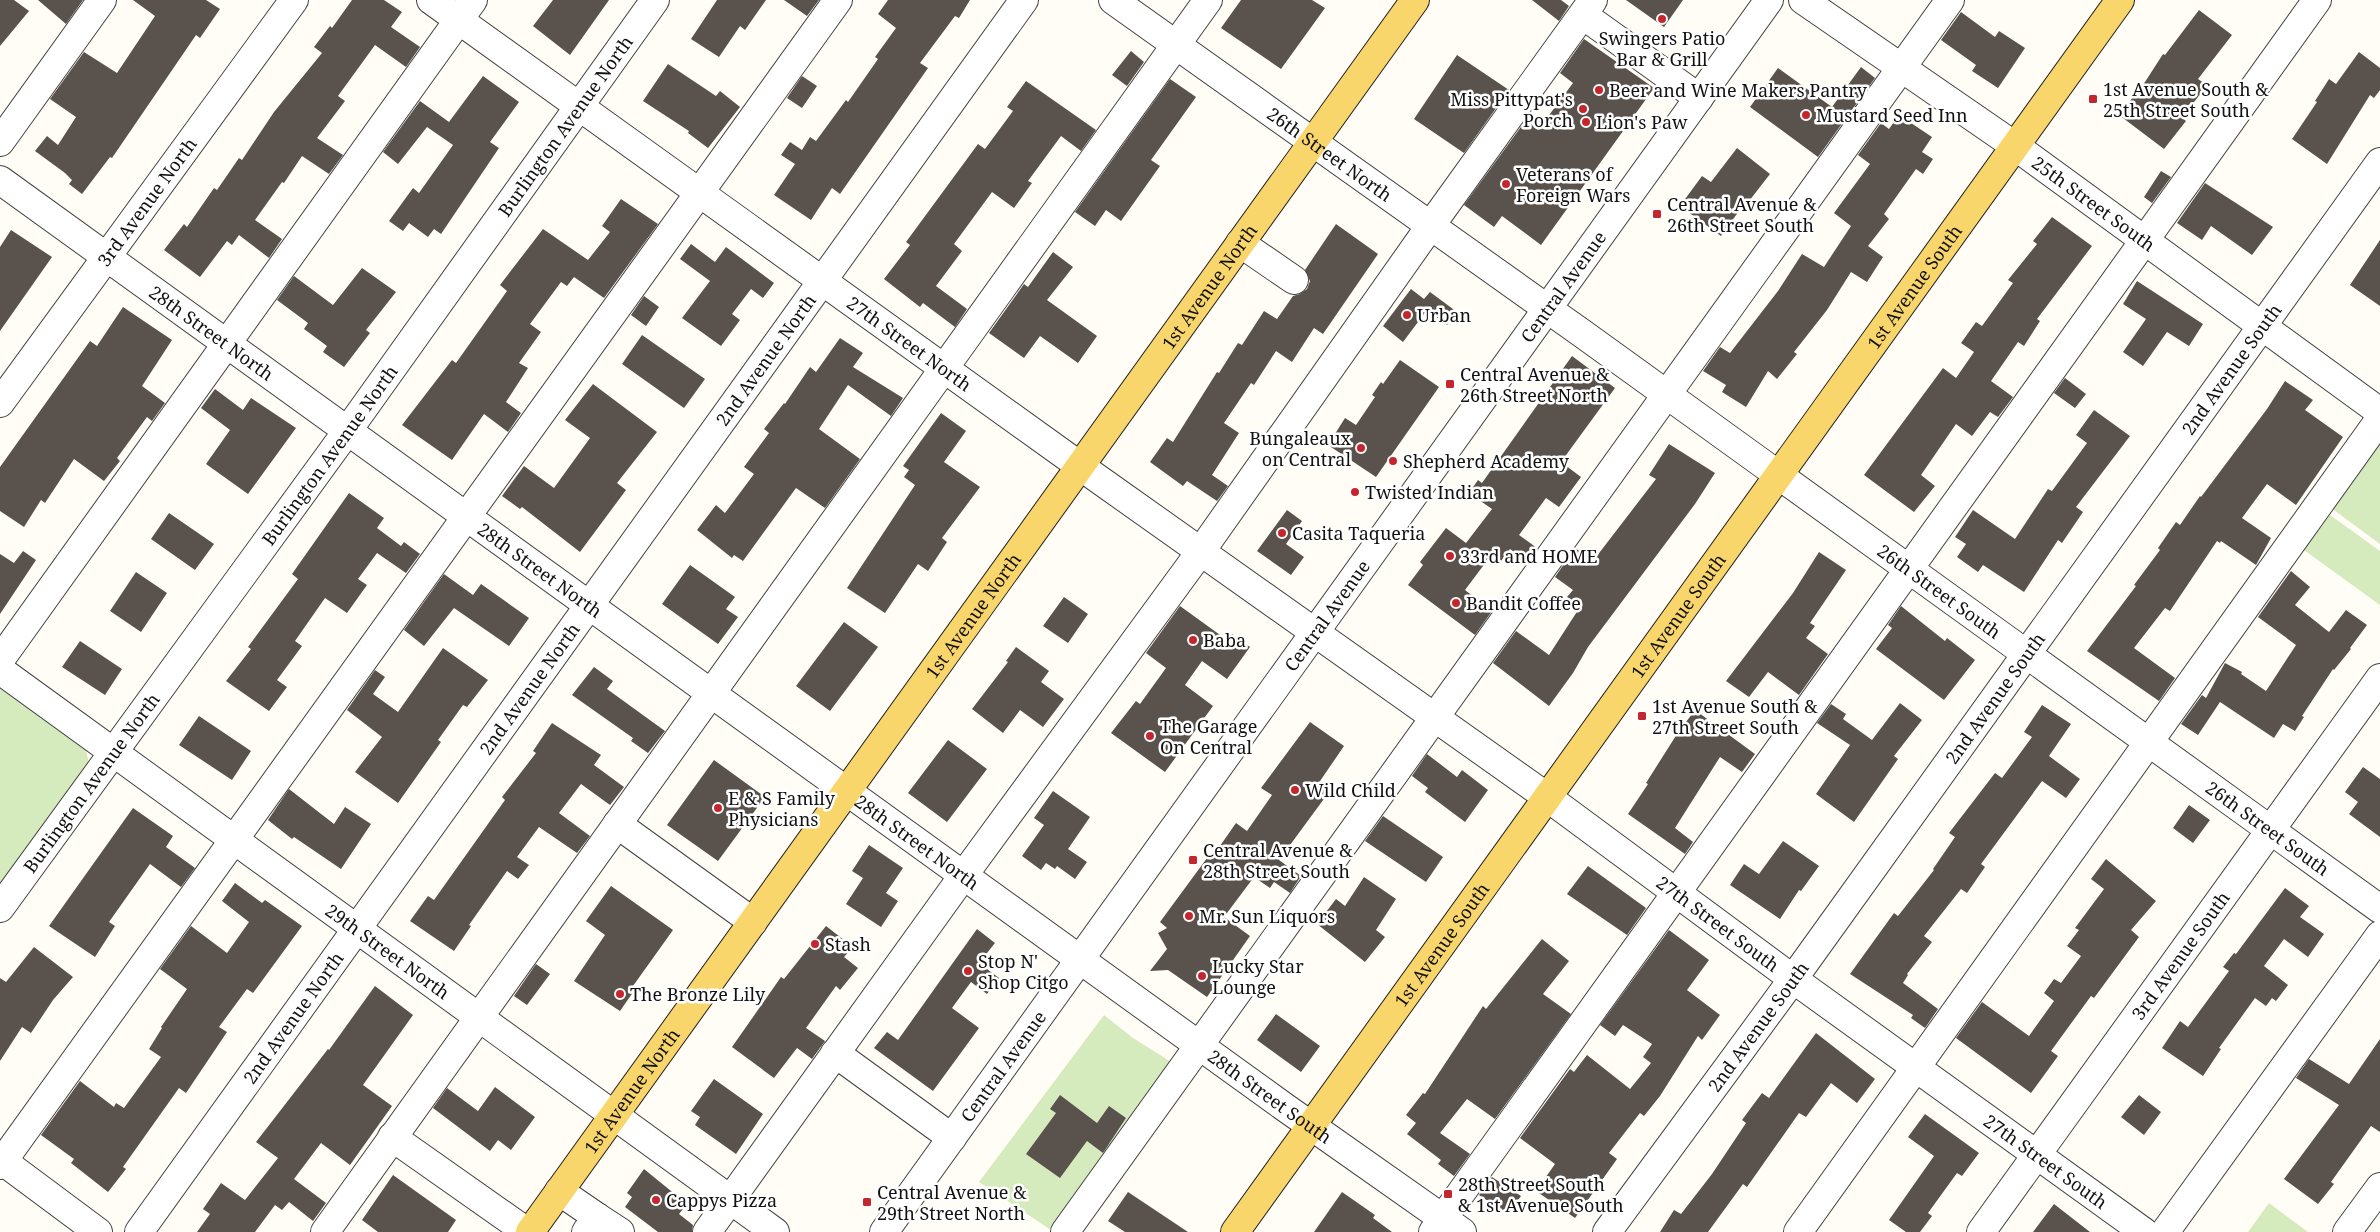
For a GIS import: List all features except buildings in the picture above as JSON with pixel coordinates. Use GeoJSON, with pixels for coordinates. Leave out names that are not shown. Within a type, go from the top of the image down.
{"type":"FeatureCollection","features":[{"type":"Feature","properties":{"kind":"main road","name":"1st Avenue North"},"geometry":{"type":"LineString","coordinates":[[529,1232],[1415,0]]}},
{"type":"Feature","properties":{"kind":"main road","name":"1st Avenue South"},"geometry":{"type":"LineString","coordinates":[[1235,1232],[2120,0]]}},
{"type":"Feature","properties":{"kind":"street"},"geometry":{"type":"LineString","coordinates":[[0,142],[102,0]]}},
{"type":"Feature","properties":{"kind":"street","name":"3rd Avenue North"},"geometry":{"type":"LineString","coordinates":[[0,403],[294,0]]}},
{"type":"Feature","properties":{"kind":"street","name":"27th Street North"},"geometry":{"type":"LineString","coordinates":[[431,0],[466,10],[578,106],[1080,466],[1316,631]]}},
{"type":"Feature","properties":{"kind":"street","name":"Burlington Avenue North"},"geometry":{"type":"LineString","coordinates":[[0,908],[348,430],[655,0]]}},
{"type":"Feature","properties":{"kind":"street"},"geometry":{"type":"LineString","coordinates":[[98,1232],[1,1162],[838,0]]}},
{"type":"Feature","properties":{"kind":"street","name":"2nd Avenue North"},"geometry":{"type":"LineString","coordinates":[[139,1232],[1024,0]]}},
{"type":"Feature","properties":{"kind":"street","name":"26th Street North"},"geometry":{"type":"LineString","coordinates":[[1113,0],[1547,309]]}},
{"type":"Feature","properties":{"kind":"street"},"geometry":{"type":"LineString","coordinates":[[328,1231],[478,1017],[712,694],[1208,0]]}},
{"type":"Feature","properties":{"kind":"street","name":"Central Avenue"},"geometry":{"type":"LineString","coordinates":[[884,1232],[1769,0]]}},
{"type":"Feature","properties":{"kind":"street","name":"25th Street South"},"geometry":{"type":"LineString","coordinates":[[1803,0],[2015,146],[2380,412]]}},
{"type":"Feature","properties":{"kind":"street"},"geometry":{"type":"LineString","coordinates":[[1065,1232],[1665,394],[1950,0]]}},
{"type":"Feature","properties":{"kind":"street"},"geometry":{"type":"LineString","coordinates":[[1446,1228],[1677,893],[2317,0]]}},
{"type":"Feature","properties":{"kind":"street"},"geometry":{"type":"LineString","coordinates":[[706,1232],[1201,551],[1431,225],[1588,7],[1699,98]]}},
{"type":"Feature","properties":{"kind":"street"},"geometry":{"type":"LineString","coordinates":[[0,660],[466,10]]}},
{"type":"Feature","properties":{"kind":"street","name":"2nd Avenue South"},"geometry":{"type":"LineString","coordinates":[[1607,1232],[1793,979],[2380,162]]}},
{"type":"Feature","properties":{"kind":"street","name":"28th Street North"},"geometry":{"type":"LineString","coordinates":[[0,180],[1080,960]]}},
{"type":"Feature","properties":{"kind":"street"},"geometry":{"type":"LineString","coordinates":[[1240,243],[1294,280]]}},
{"type":"Feature","properties":{"kind":"street","name":"26th Street South"},"geometry":{"type":"LineString","coordinates":[[1547,309],[2380,909]]}},
{"type":"Feature","properties":{"kind":"street"},"geometry":{"type":"LineString","coordinates":[[1798,1232],[2380,419]]}},
{"type":"Feature","properties":{"kind":"street","name":"27th Street South"},"geometry":{"type":"LineString","coordinates":[[1316,631],[2144,1232]]}},
{"type":"Feature","properties":{"kind":"street","name":"29th Street North"},"geometry":{"type":"LineString","coordinates":[[0,670],[775,1232]]}},
{"type":"Feature","properties":{"kind":"street","name":"3rd Avenue South"},"geometry":{"type":"LineString","coordinates":[[1981,1232],[2380,678]]}},
{"type":"Feature","properties":{"kind":"street"},"geometry":{"type":"LineString","coordinates":[[617,824],[752,922]]}},
{"type":"Feature","properties":{"kind":"street"},"geometry":{"type":"LineString","coordinates":[[2165,1232],[2380,935]]}},
{"type":"Feature","properties":{"kind":"street","name":"28th Street South"},"geometry":{"type":"LineString","coordinates":[[1080,960],[1311,1126],[1446,1228]]}},
{"type":"Feature","properties":{"kind":"street"},"geometry":{"type":"LineString","coordinates":[[835,1053],[952,1138]]}},
{"type":"Feature","properties":{"kind":"street"},"geometry":{"type":"LineString","coordinates":[[392,1138],[529,1232]]}},
{"type":"Feature","properties":{"kind":"street"},"geometry":{"type":"LineString","coordinates":[[2348,1232],[2380,1187]]}},
{"type":"Feature","properties":{"kind":"street"},"geometry":{"type":"LineString","coordinates":[[559,1191],[591,1224],[620,1232]]}},
{"type":"Feature","properties":{"kind":"green space"},"geometry":{"type":"Polygon","coordinates":[[[2374,439],[2380,443],[2380,544],[2327,505],[2374,439]]]}},
{"type":"Feature","properties":{"kind":"green space"},"geometry":{"type":"Polygon","coordinates":[[[2330,515],[2380,551],[2380,605],[2304,550],[2330,515]]]}},
{"type":"Feature","properties":{"kind":"green space"},"geometry":{"type":"Polygon","coordinates":[[[0,687],[86,750],[90,768],[0,892],[0,687]]]}},
{"type":"Feature","properties":{"kind":"green space"},"geometry":{"type":"Polygon","coordinates":[[[1104,1015],[1133,1038],[1176,1065],[1054,1232],[979,1182],[1104,1015]]]}},
{"type":"Feature","properties":{"kind":"green space"},"geometry":{"type":"Polygon","coordinates":[[[2269,1203],[2308,1232],[2248,1232],[2269,1203]]]}},
{"type":"Feature","properties":{"kind":"place","name":"Swingers Patio Bar & Grill"},"geometry":{"type":"Point","coordinates":[1662,19]}},
{"type":"Feature","properties":{"kind":"place","name":"Beer and Wine Makers Pantry"},"geometry":{"type":"Point","coordinates":[1599,90]}},
{"type":"Feature","properties":{"kind":"place","name":"1st Avenue South & 25th Street South"},"geometry":{"type":"Point","coordinates":[2093,99]}},
{"type":"Feature","properties":{"kind":"place","name":"Miss Pittypat's Porch"},"geometry":{"type":"Point","coordinates":[1583,109]}},
{"type":"Feature","properties":{"kind":"place","name":"Mustard Seed Inn"},"geometry":{"type":"Point","coordinates":[1806,115]}},
{"type":"Feature","properties":{"kind":"place","name":"Lion's Paw"},"geometry":{"type":"Point","coordinates":[1586,122]}},
{"type":"Feature","properties":{"kind":"place","name":"Veterans of Foreign Wars"},"geometry":{"type":"Point","coordinates":[1506,184]}},
{"type":"Feature","properties":{"kind":"place","name":"Central Avenue & 26th Street South"},"geometry":{"type":"Point","coordinates":[1657,214]}},
{"type":"Feature","properties":{"kind":"place","name":"Urban"},"geometry":{"type":"Point","coordinates":[1407,315]}},
{"type":"Feature","properties":{"kind":"place","name":"Central Avenue & 26th Street North"},"geometry":{"type":"Point","coordinates":[1450,384]}},
{"type":"Feature","properties":{"kind":"place","name":"Bungaleaux on Central"},"geometry":{"type":"Point","coordinates":[1361,448]}},
{"type":"Feature","properties":{"kind":"place","name":"Shepherd Academy"},"geometry":{"type":"Point","coordinates":[1393,461]}},
{"type":"Feature","properties":{"kind":"place","name":"Twisted Indian"},"geometry":{"type":"Point","coordinates":[1355,492]}},
{"type":"Feature","properties":{"kind":"place","name":"Casita Taqueria"},"geometry":{"type":"Point","coordinates":[1282,533]}},
{"type":"Feature","properties":{"kind":"place","name":"33rd and HOME"},"geometry":{"type":"Point","coordinates":[1450,556]}},
{"type":"Feature","properties":{"kind":"place","name":"Bandit Coffee"},"geometry":{"type":"Point","coordinates":[1456,603]}},
{"type":"Feature","properties":{"kind":"place","name":"Baba"},"geometry":{"type":"Point","coordinates":[1193,640]}},
{"type":"Feature","properties":{"kind":"place","name":"1st Avenue South & 27th Street South"},"geometry":{"type":"Point","coordinates":[1642,716]}},
{"type":"Feature","properties":{"kind":"place","name":"The Garage On Central"},"geometry":{"type":"Point","coordinates":[1150,736]}},
{"type":"Feature","properties":{"kind":"place","name":"Wild Child"},"geometry":{"type":"Point","coordinates":[1295,790]}},
{"type":"Feature","properties":{"kind":"place","name":"E & S Family Physicians"},"geometry":{"type":"Point","coordinates":[718,808]}},
{"type":"Feature","properties":{"kind":"place","name":"Central Avenue & 28th Street South"},"geometry":{"type":"Point","coordinates":[1193,860]}},
{"type":"Feature","properties":{"kind":"place","name":"Mr. Sun Liquors"},"geometry":{"type":"Point","coordinates":[1189,916]}},
{"type":"Feature","properties":{"kind":"place","name":"Stash"},"geometry":{"type":"Point","coordinates":[815,944]}},
{"type":"Feature","properties":{"kind":"place","name":"Stop N' Shop Citgo"},"geometry":{"type":"Point","coordinates":[968,971]}},
{"type":"Feature","properties":{"kind":"place","name":"Lucky Star Lounge"},"geometry":{"type":"Point","coordinates":[1202,976]}},
{"type":"Feature","properties":{"kind":"place","name":"The Bronze Lily"},"geometry":{"type":"Point","coordinates":[620,994]}},
{"type":"Feature","properties":{"kind":"place","name":"28th Street South & 1st Avenue South"},"geometry":{"type":"Point","coordinates":[1448,1194]}},
{"type":"Feature","properties":{"kind":"place","name":"Cappys Pizza"},"geometry":{"type":"Point","coordinates":[656,1200]}},
{"type":"Feature","properties":{"kind":"place","name":"Central Avenue & 29th Street North"},"geometry":{"type":"Point","coordinates":[867,1202]}}]}
